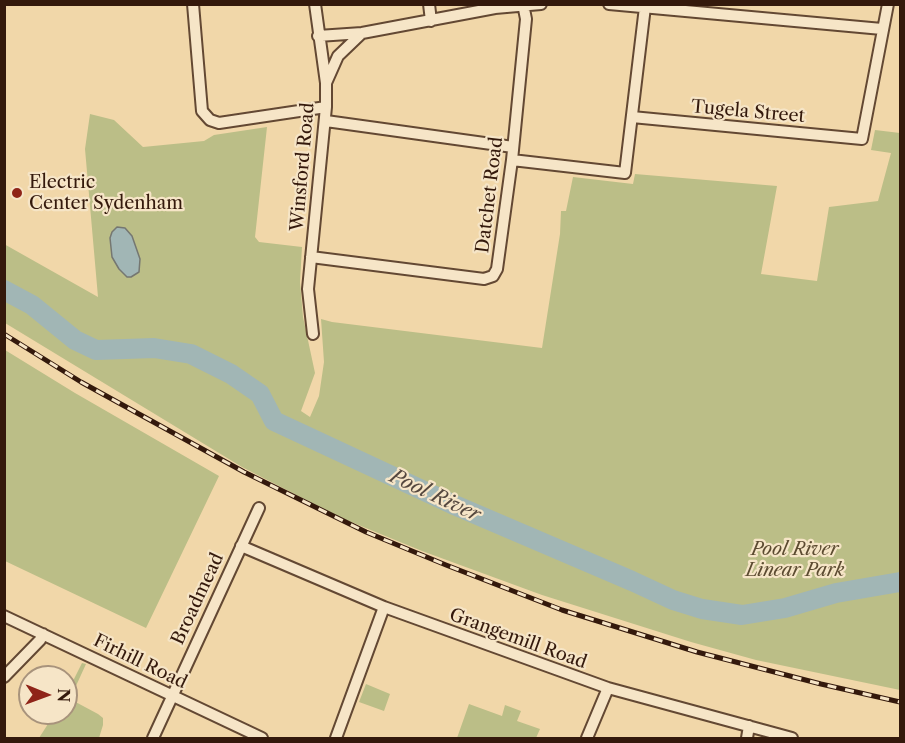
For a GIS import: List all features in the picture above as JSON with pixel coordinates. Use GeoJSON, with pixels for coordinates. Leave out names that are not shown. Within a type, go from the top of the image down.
{"type":"FeatureCollection","features":[{"type":"Feature","properties":{"kind":"street"},"geometry":{"type":"LineString","coordinates":[[193,4],[202,111],[210,120],[219,123],[326,107]]}},
{"type":"Feature","properties":{"kind":"street","name":"Winsford Road"},"geometry":{"type":"LineString","coordinates":[[314,334],[308,290],[326,121],[326,83],[315,4]]}},
{"type":"Feature","properties":{"kind":"street"},"geometry":{"type":"LineString","coordinates":[[429,4],[431,21]]}},
{"type":"Feature","properties":{"kind":"street"},"geometry":{"type":"LineString","coordinates":[[318,36],[362,33],[495,8],[541,4]]}},
{"type":"Feature","properties":{"kind":"street"},"geometry":{"type":"LineString","coordinates":[[609,4],[701,9],[882,29],[888,4]]}},
{"type":"Feature","properties":{"kind":"street","name":"Datchet Road"},"geometry":{"type":"LineString","coordinates":[[311,257],[490,278],[497,269],[512,160],[526,20],[523,5]]}},
{"type":"Feature","properties":{"kind":"street"},"geometry":{"type":"LineString","coordinates":[[512,160],[625,174],[645,7]]}},
{"type":"Feature","properties":{"kind":"street","name":"Tugela Street"},"geometry":{"type":"LineString","coordinates":[[632,117],[862,139],[882,29]]}},
{"type":"Feature","properties":{"kind":"street"},"geometry":{"type":"LineString","coordinates":[[326,83],[338,56],[362,33]]}},
{"type":"Feature","properties":{"kind":"street"},"geometry":{"type":"LineString","coordinates":[[326,121],[513,147]]}},
{"type":"Feature","properties":{"kind":"street","name":"Broadmead"},"geometry":{"type":"LineString","coordinates":[[153,738],[259,508]]}},
{"type":"Feature","properties":{"kind":"street","name":"Grangemill Road"},"geometry":{"type":"LineString","coordinates":[[241,546],[384,607],[608,688],[792,738]]}},
{"type":"Feature","properties":{"kind":"street"},"geometry":{"type":"LineString","coordinates":[[336,738],[384,607]]}},
{"type":"Feature","properties":{"kind":"street","name":"Firhill Road"},"geometry":{"type":"LineString","coordinates":[[4,616],[262,738]]}},
{"type":"Feature","properties":{"kind":"street"},"geometry":{"type":"LineString","coordinates":[[4,677],[40,640],[43,634]]}},
{"type":"Feature","properties":{"kind":"street"},"geometry":{"type":"LineString","coordinates":[[586,738],[608,688]]}},
{"type":"Feature","properties":{"kind":"street"},"geometry":{"type":"LineString","coordinates":[[747,738],[749,726]]}},
{"type":"Feature","properties":{"kind":"green space","name":"Pool River Linear Park"},"geometry":{"type":"Polygon","coordinates":[[[90,114],[114,120],[143,147],[204,141],[214,135],[267,127],[255,237],[259,242],[302,247],[300,282],[303,317],[315,373],[301,411],[310,417],[319,396],[324,362],[321,319],[542,348],[560,234],[561,211],[566,211],[573,177],[633,184],[635,174],[777,186],[761,274],[817,281],[829,207],[878,201],[891,153],[871,150],[875,130],[900,133],[900,690],[756,660],[691,642],[542,595],[422,551],[339,517],[242,467],[5,323],[4,244],[98,297],[85,149],[90,114]]]}},
{"type":"Feature","properties":{"kind":"green space"},"geometry":{"type":"Polygon","coordinates":[[[5,350],[219,476],[146,628],[5,561],[5,350]]]}},
{"type":"Feature","properties":{"kind":"green space"},"geometry":{"type":"Polygon","coordinates":[[[82,663],[86,664],[78,682],[78,671],[82,663]]]}},
{"type":"Feature","properties":{"kind":"green space"},"geometry":{"type":"Polygon","coordinates":[[[366,684],[390,694],[384,711],[359,702],[366,684]]]}},
{"type":"Feature","properties":{"kind":"green space"},"geometry":{"type":"Polygon","coordinates":[[[78,703],[103,718],[99,738],[39,738],[47,725],[78,725],[78,703]]]}},
{"type":"Feature","properties":{"kind":"green space"},"geometry":{"type":"Polygon","coordinates":[[[469,704],[502,716],[505,705],[521,711],[517,721],[540,729],[536,738],[457,738],[469,704]]]}},
{"type":"Feature","properties":{"kind":"shaded area"},"geometry":{"type":"Polygon","coordinates":[[[117,227],[125,228],[132,236],[140,259],[139,272],[131,277],[127,277],[119,269],[112,257],[110,238],[117,227]]]}},
{"type":"Feature","properties":{"kind":"waterway","name":"Pool River"},"geometry":{"type":"LineString","coordinates":[[4,290],[32,305],[75,340],[96,350],[154,348],[191,354],[231,374],[260,394],[274,421],[452,504],[673,600],[702,609],[742,615],[785,608],[836,593],[900,582]]}},
{"type":"Feature","properties":{"kind":"railway"},"geometry":{"type":"LineString","coordinates":[[4,334],[81,382],[244,472],[366,532],[446,565],[562,610],[697,652],[900,702]]}},
{"type":"Feature","properties":{"kind":"place","name":"Electric Center Sydenham"},"geometry":{"type":"Point","coordinates":[17,193]}}]}
